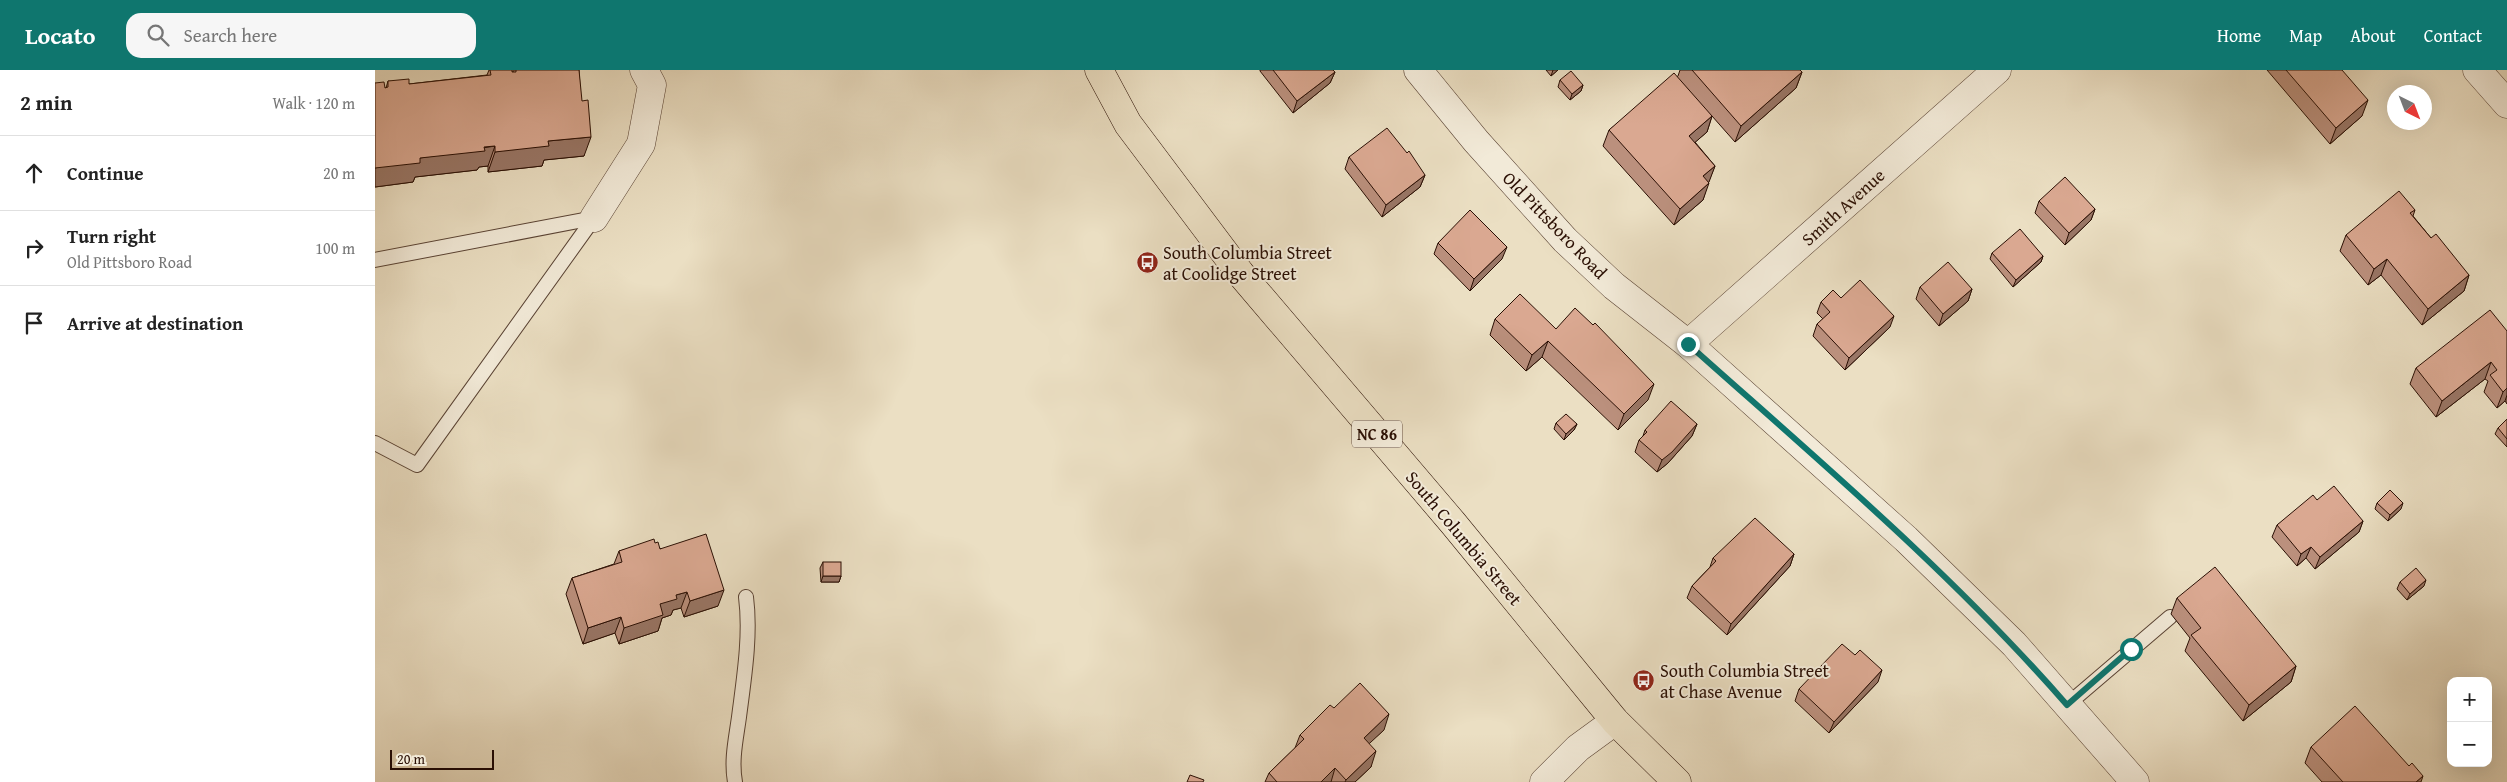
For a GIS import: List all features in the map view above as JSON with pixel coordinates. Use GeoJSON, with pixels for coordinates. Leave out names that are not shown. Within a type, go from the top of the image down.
{"type":"FeatureCollection","features":[{"type":"Feature","properties":{"kind":"main road","name":"South Columbia Street"},"geometry":{"type":"LineString","coordinates":[[1099,70],[1128,124],[1240,274],[1453,524],[1615,721],[1677,782]]}},
{"type":"Feature","properties":{"kind":"street"},"geometry":{"type":"LineString","coordinates":[[594,218],[641,144],[652,85],[644,70]]}},
{"type":"Feature","properties":{"kind":"street","name":"Old Pittsboro Road"},"geometry":{"type":"LineString","coordinates":[[1418,70],[1476,141],[1565,240],[1614,286],[1688,344],[1906,539],[2014,644],[2135,782]]}},
{"type":"Feature","properties":{"kind":"street","name":"Smith Avenue"},"geometry":{"type":"LineString","coordinates":[[1688,344],[1997,70]]}},
{"type":"Feature","properties":{"kind":"street"},"geometry":{"type":"LineString","coordinates":[[2477,70],[2507,104]]}},
{"type":"Feature","properties":{"kind":"street"},"geometry":{"type":"LineString","coordinates":[[1544,782],[1578,748],[1615,721]]}},
{"type":"Feature","properties":{"kind":"lane"},"geometry":{"type":"LineString","coordinates":[[375,260],[594,218]]}},
{"type":"Feature","properties":{"kind":"lane"},"geometry":{"type":"LineString","coordinates":[[375,443],[417,465],[594,218]]}},
{"type":"Feature","properties":{"kind":"lane"},"geometry":{"type":"LineString","coordinates":[[735,782],[732,766],[743,689],[748,614],[746,596]]}},
{"type":"Feature","properties":{"kind":"lane"},"geometry":{"type":"LineString","coordinates":[[2067,705],[2169,617]]}},
{"type":"Feature","properties":{"kind":"building"},"geometry":{"type":"Polygon","coordinates":[[[490,70],[512,70],[512,72],[516,72],[516,70],[579,70],[582,101],[588,100],[591,137],[548,141],[549,146],[495,152],[495,146],[484,147],[485,151],[420,158],[420,163],[375,168],[375,83],[384,82],[385,88],[388,87],[388,81],[409,79],[409,84],[491,75],[490,70]]]}},
{"type":"Feature","properties":{"kind":"building"},"geometry":{"type":"Polygon","coordinates":[[[1273,70],[1333,70],[1335,72],[1297,101],[1273,70]]]}},
{"type":"Feature","properties":{"kind":"building"},"geometry":{"type":"Polygon","coordinates":[[[1692,70],[1800,70],[1802,72],[1741,126],[1692,70]]]}},
{"type":"Feature","properties":{"kind":"building"},"geometry":{"type":"Polygon","coordinates":[[[2286,70],[2342,70],[2368,100],[2336,128],[2286,70]]]}},
{"type":"Feature","properties":{"kind":"building"},"geometry":{"type":"Polygon","coordinates":[[[1571,71],[1583,85],[1572,94],[1560,80],[1571,71]]]}},
{"type":"Feature","properties":{"kind":"building"},"geometry":{"type":"Polygon","coordinates":[[[1674,73],[1712,116],[1689,136],[1715,166],[1703,176],[1709,183],[1680,209],[1609,130],[1674,73]]]}},
{"type":"Feature","properties":{"kind":"building"},"geometry":{"type":"Polygon","coordinates":[[[1387,128],[1407,153],[1409,151],[1425,175],[1386,205],[1349,157],[1387,128]]]}},
{"type":"Feature","properties":{"kind":"building"},"geometry":{"type":"Polygon","coordinates":[[[2065,177],[2095,209],[2069,233],[2039,201],[2065,177]]]}},
{"type":"Feature","properties":{"kind":"building"},"geometry":{"type":"Polygon","coordinates":[[[2399,191],[2415,210],[2410,213],[2431,238],[2436,234],[2469,275],[2428,309],[2387,259],[2374,269],[2346,235],[2399,191]]]}},
{"type":"Feature","properties":{"kind":"building"},"geometry":{"type":"Polygon","coordinates":[[[1470,210],[1507,247],[1474,279],[1438,243],[1470,210]]]}},
{"type":"Feature","properties":{"kind":"building"},"geometry":{"type":"Polygon","coordinates":[[[2020,229],[2043,256],[2016,280],[1992,253],[2020,229]]]}},
{"type":"Feature","properties":{"kind":"building"},"geometry":{"type":"Polygon","coordinates":[[[1948,262],[1972,289],[1943,314],[1920,287],[1948,262]]]}},
{"type":"Feature","properties":{"kind":"building"},"geometry":{"type":"Polygon","coordinates":[[[1860,280],[1894,316],[1849,358],[1817,324],[1830,312],[1821,302],[1833,290],[1841,298],[1860,280]]]}},
{"type":"Feature","properties":{"kind":"building"},"geometry":{"type":"Polygon","coordinates":[[[1520,294],[1556,329],[1575,308],[1593,325],[1595,323],[1654,384],[1624,414],[1548,341],[1532,355],[1495,319],[1520,294]]]}},
{"type":"Feature","properties":{"kind":"building"},"geometry":{"type":"Polygon","coordinates":[[[2490,310],[2507,331],[2507,388],[2503,392],[2490,375],[2497,370],[2491,362],[2442,401],[2416,368],[2490,310]]]}},
{"type":"Feature","properties":{"kind":"building"},"geometry":{"type":"Polygon","coordinates":[[[1671,401],[1697,424],[1672,452],[1662,460],[1639,440],[1647,432],[1645,430],[1671,401]]]}},
{"type":"Feature","properties":{"kind":"building"},"geometry":{"type":"Polygon","coordinates":[[[1566,414],[1577,424],[1566,434],[1556,423],[1566,414]]]}},
{"type":"Feature","properties":{"kind":"building"},"geometry":{"type":"Polygon","coordinates":[[[2507,419],[2507,439],[2498,428],[2507,419]]]}},
{"type":"Feature","properties":{"kind":"building"},"geometry":{"type":"Polygon","coordinates":[[[2334,486],[2363,521],[2320,557],[2311,547],[2301,554],[2277,525],[2313,495],[2317,500],[2334,486]]]}},
{"type":"Feature","properties":{"kind":"building"},"geometry":{"type":"Polygon","coordinates":[[[2390,490],[2403,503],[2390,515],[2377,503],[2390,490]]]}},
{"type":"Feature","properties":{"kind":"building"},"geometry":{"type":"Polygon","coordinates":[[[1755,518],[1794,554],[1731,624],[1692,586],[1716,561],[1713,558],[1755,518]]]}},
{"type":"Feature","properties":{"kind":"building"},"geometry":{"type":"Polygon","coordinates":[[[706,534],[724,590],[690,601],[687,592],[676,595],[677,599],[660,604],[663,615],[624,628],[621,617],[588,628],[572,578],[622,562],[619,551],[654,539],[655,543],[658,542],[660,549],[706,534]]]}},
{"type":"Feature","properties":{"kind":"building"},"geometry":{"type":"Polygon","coordinates":[[[823,562],[841,562],[841,576],[823,576],[823,562]]]}},
{"type":"Feature","properties":{"kind":"building"},"geometry":{"type":"Polygon","coordinates":[[[2215,567],[2296,666],[2249,705],[2191,635],[2201,628],[2177,598],[2215,567]]]}},
{"type":"Feature","properties":{"kind":"building"},"geometry":{"type":"Polygon","coordinates":[[[2416,568],[2426,580],[2410,594],[2400,582],[2416,568]]]}},
{"type":"Feature","properties":{"kind":"building"},"geometry":{"type":"Polygon","coordinates":[[[1842,644],[1855,655],[1860,650],[1882,670],[1834,722],[1799,689],[1842,644]]]}},
{"type":"Feature","properties":{"kind":"building"},"geometry":{"type":"Polygon","coordinates":[[[1360,683],[1389,714],[1364,738],[1376,751],[1346,780],[1335,768],[1321,782],[1277,782],[1269,773],[1304,739],[1300,735],[1330,705],[1334,708],[1360,683]]]}},
{"type":"Feature","properties":{"kind":"building"},"geometry":{"type":"Polygon","coordinates":[[[2355,706],[2409,766],[2412,763],[2423,776],[2416,782],[2343,782],[2311,747],[2355,706]]]}},
{"type":"Feature","properties":{"kind":"building"},"geometry":{"type":"Polygon","coordinates":[[[1190,775],[1204,780],[1203,782],[1187,782],[1190,775]]]}},
{"type":"Feature","properties":{"kind":"place","name":"South Columbia Street at Coolidge Street"},"geometry":{"type":"Point","coordinates":[1147,262]}},
{"type":"Feature","properties":{"kind":"place","name":"South Columbia Street at Chase Avenue"},"geometry":{"type":"Point","coordinates":[1644,680]}},
{"type":"Feature","properties":{"kind":"route"},"geometry":{"type":"LineString","coordinates":[[1688,344],[1906,539],[2014,644],[2067,705],[2131,649]]}}]}
